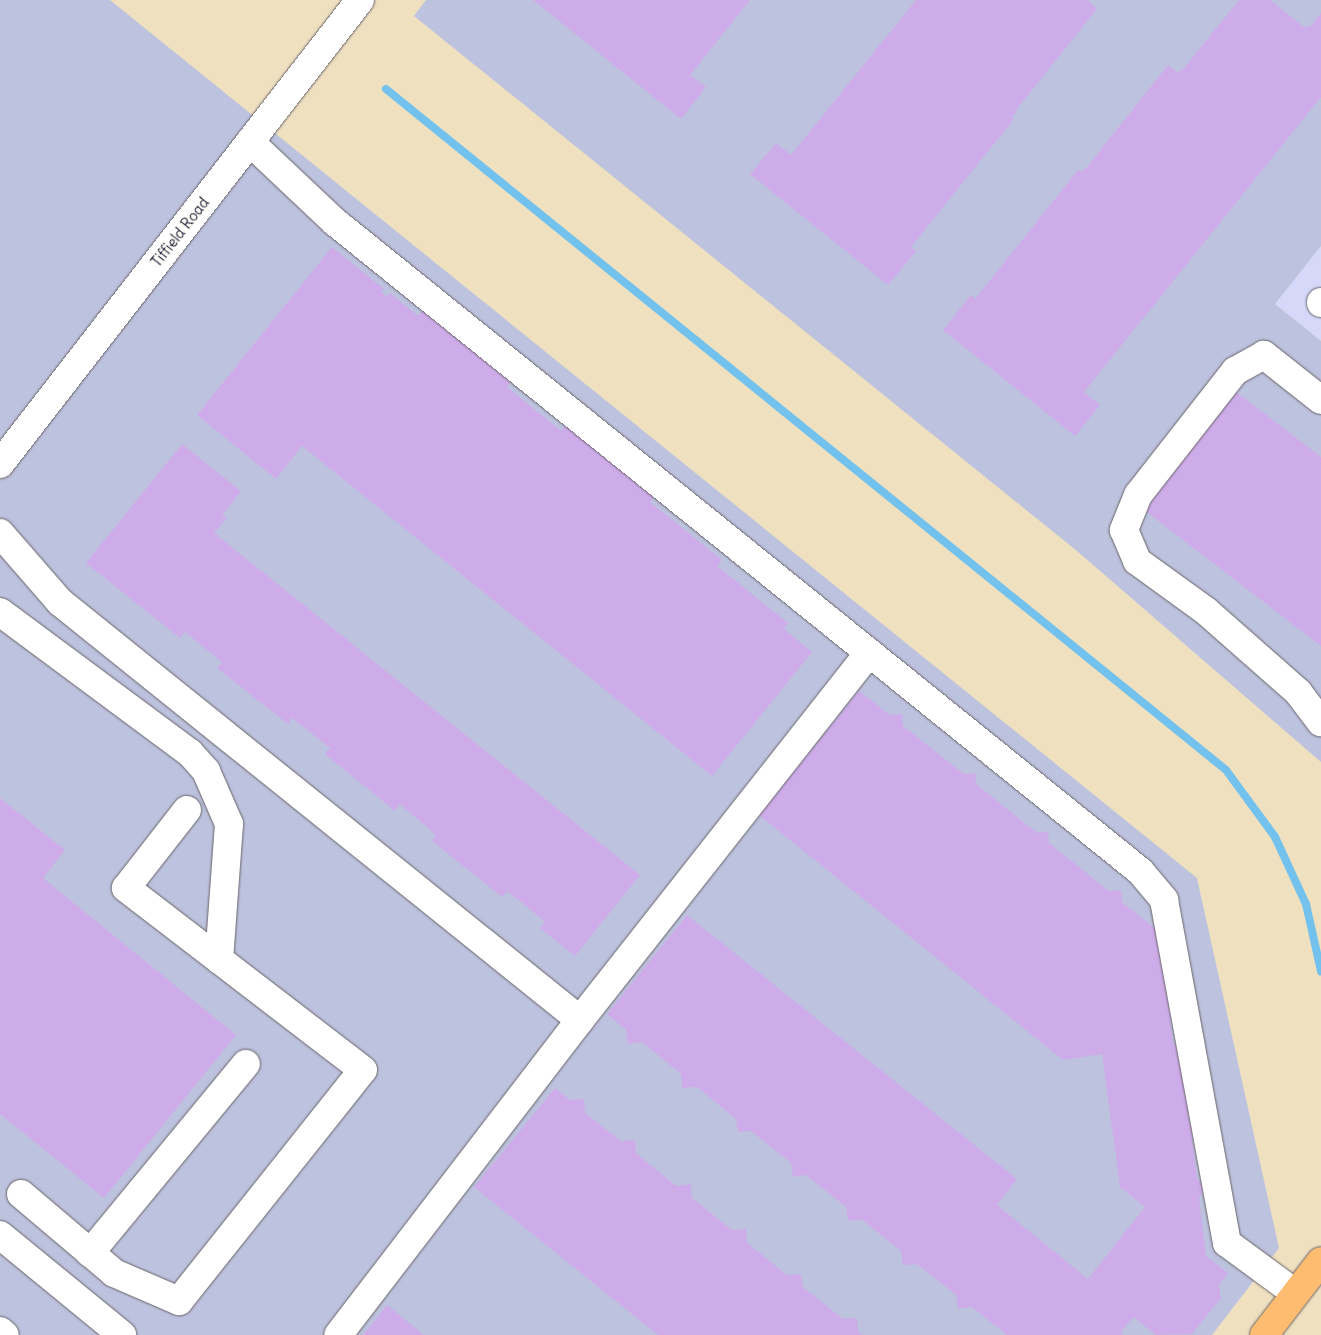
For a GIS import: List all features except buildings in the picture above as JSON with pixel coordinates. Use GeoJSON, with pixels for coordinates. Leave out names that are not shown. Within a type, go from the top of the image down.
{"type":"FeatureCollection","features":[{"type":"Feature","properties":{"kind":"main road"},"geometry":{"type":"LineString","coordinates":[[1264,1335],[1321,1260]]}},
{"type":"Feature","properties":{"kind":"street","name":"Tiffield Road"},"geometry":{"type":"LineString","coordinates":[[0,464],[360,0]]}},
{"type":"Feature","properties":{"kind":"street"},"geometry":{"type":"LineString","coordinates":[[250,142],[335,222],[1140,871],[1164,900],[1226,1243],[1295,1294]]}},
{"type":"Feature","properties":{"kind":"street"},"geometry":{"type":"LineString","coordinates":[[1321,400],[1264,355],[1235,371],[1138,495],[1124,530],[1137,560],[1206,611],[1298,692],[1321,722]]}},
{"type":"Feature","properties":{"kind":"street"},"geometry":{"type":"LineString","coordinates":[[0,533],[60,602],[580,1020]]}},
{"type":"Feature","properties":{"kind":"street"},"geometry":{"type":"LineString","coordinates":[[0,612],[190,753],[206,771],[229,824],[219,960]]}},
{"type":"Feature","properties":{"kind":"street"},"geometry":{"type":"LineString","coordinates":[[338,1335],[580,1020],[869,653]]}},
{"type":"Feature","properties":{"kind":"street"},"geometry":{"type":"LineString","coordinates":[[21,1194],[114,1273],[179,1301],[363,1070],[126,888],[186,810]]}},
{"type":"Feature","properties":{"kind":"street"},"geometry":{"type":"LineString","coordinates":[[90,1253],[246,1064]]}},
{"type":"Feature","properties":{"kind":"street"},"geometry":{"type":"LineString","coordinates":[[0,1235],[122,1335]]}},
{"type":"Feature","properties":{"kind":"street"},"geometry":{"type":"LineString","coordinates":[[0,1331],[5,1335]]}},
{"type":"Feature","properties":{"kind":"shaded area"},"geometry":{"type":"Polygon","coordinates":[[[0,0],[110,0],[1197,878],[1279,1248],[1212,1335],[0,1335],[0,0]]]}},
{"type":"Feature","properties":{"kind":"shaded area"},"geometry":{"type":"Polygon","coordinates":[[[426,0],[1321,0],[1321,246],[1275,304],[1321,341],[1321,762],[1077,551],[414,16],[426,0]]]}},
{"type":"Feature","properties":{"kind":"shaded area"},"geometry":{"type":"Polygon","coordinates":[[[1321,246],[1321,341],[1275,304],[1321,246]]]}},
{"type":"Feature","properties":{"kind":"waterway"},"geometry":{"type":"LineString","coordinates":[[386,89],[1226,770],[1275,837],[1306,904],[1321,971]]}}]}
